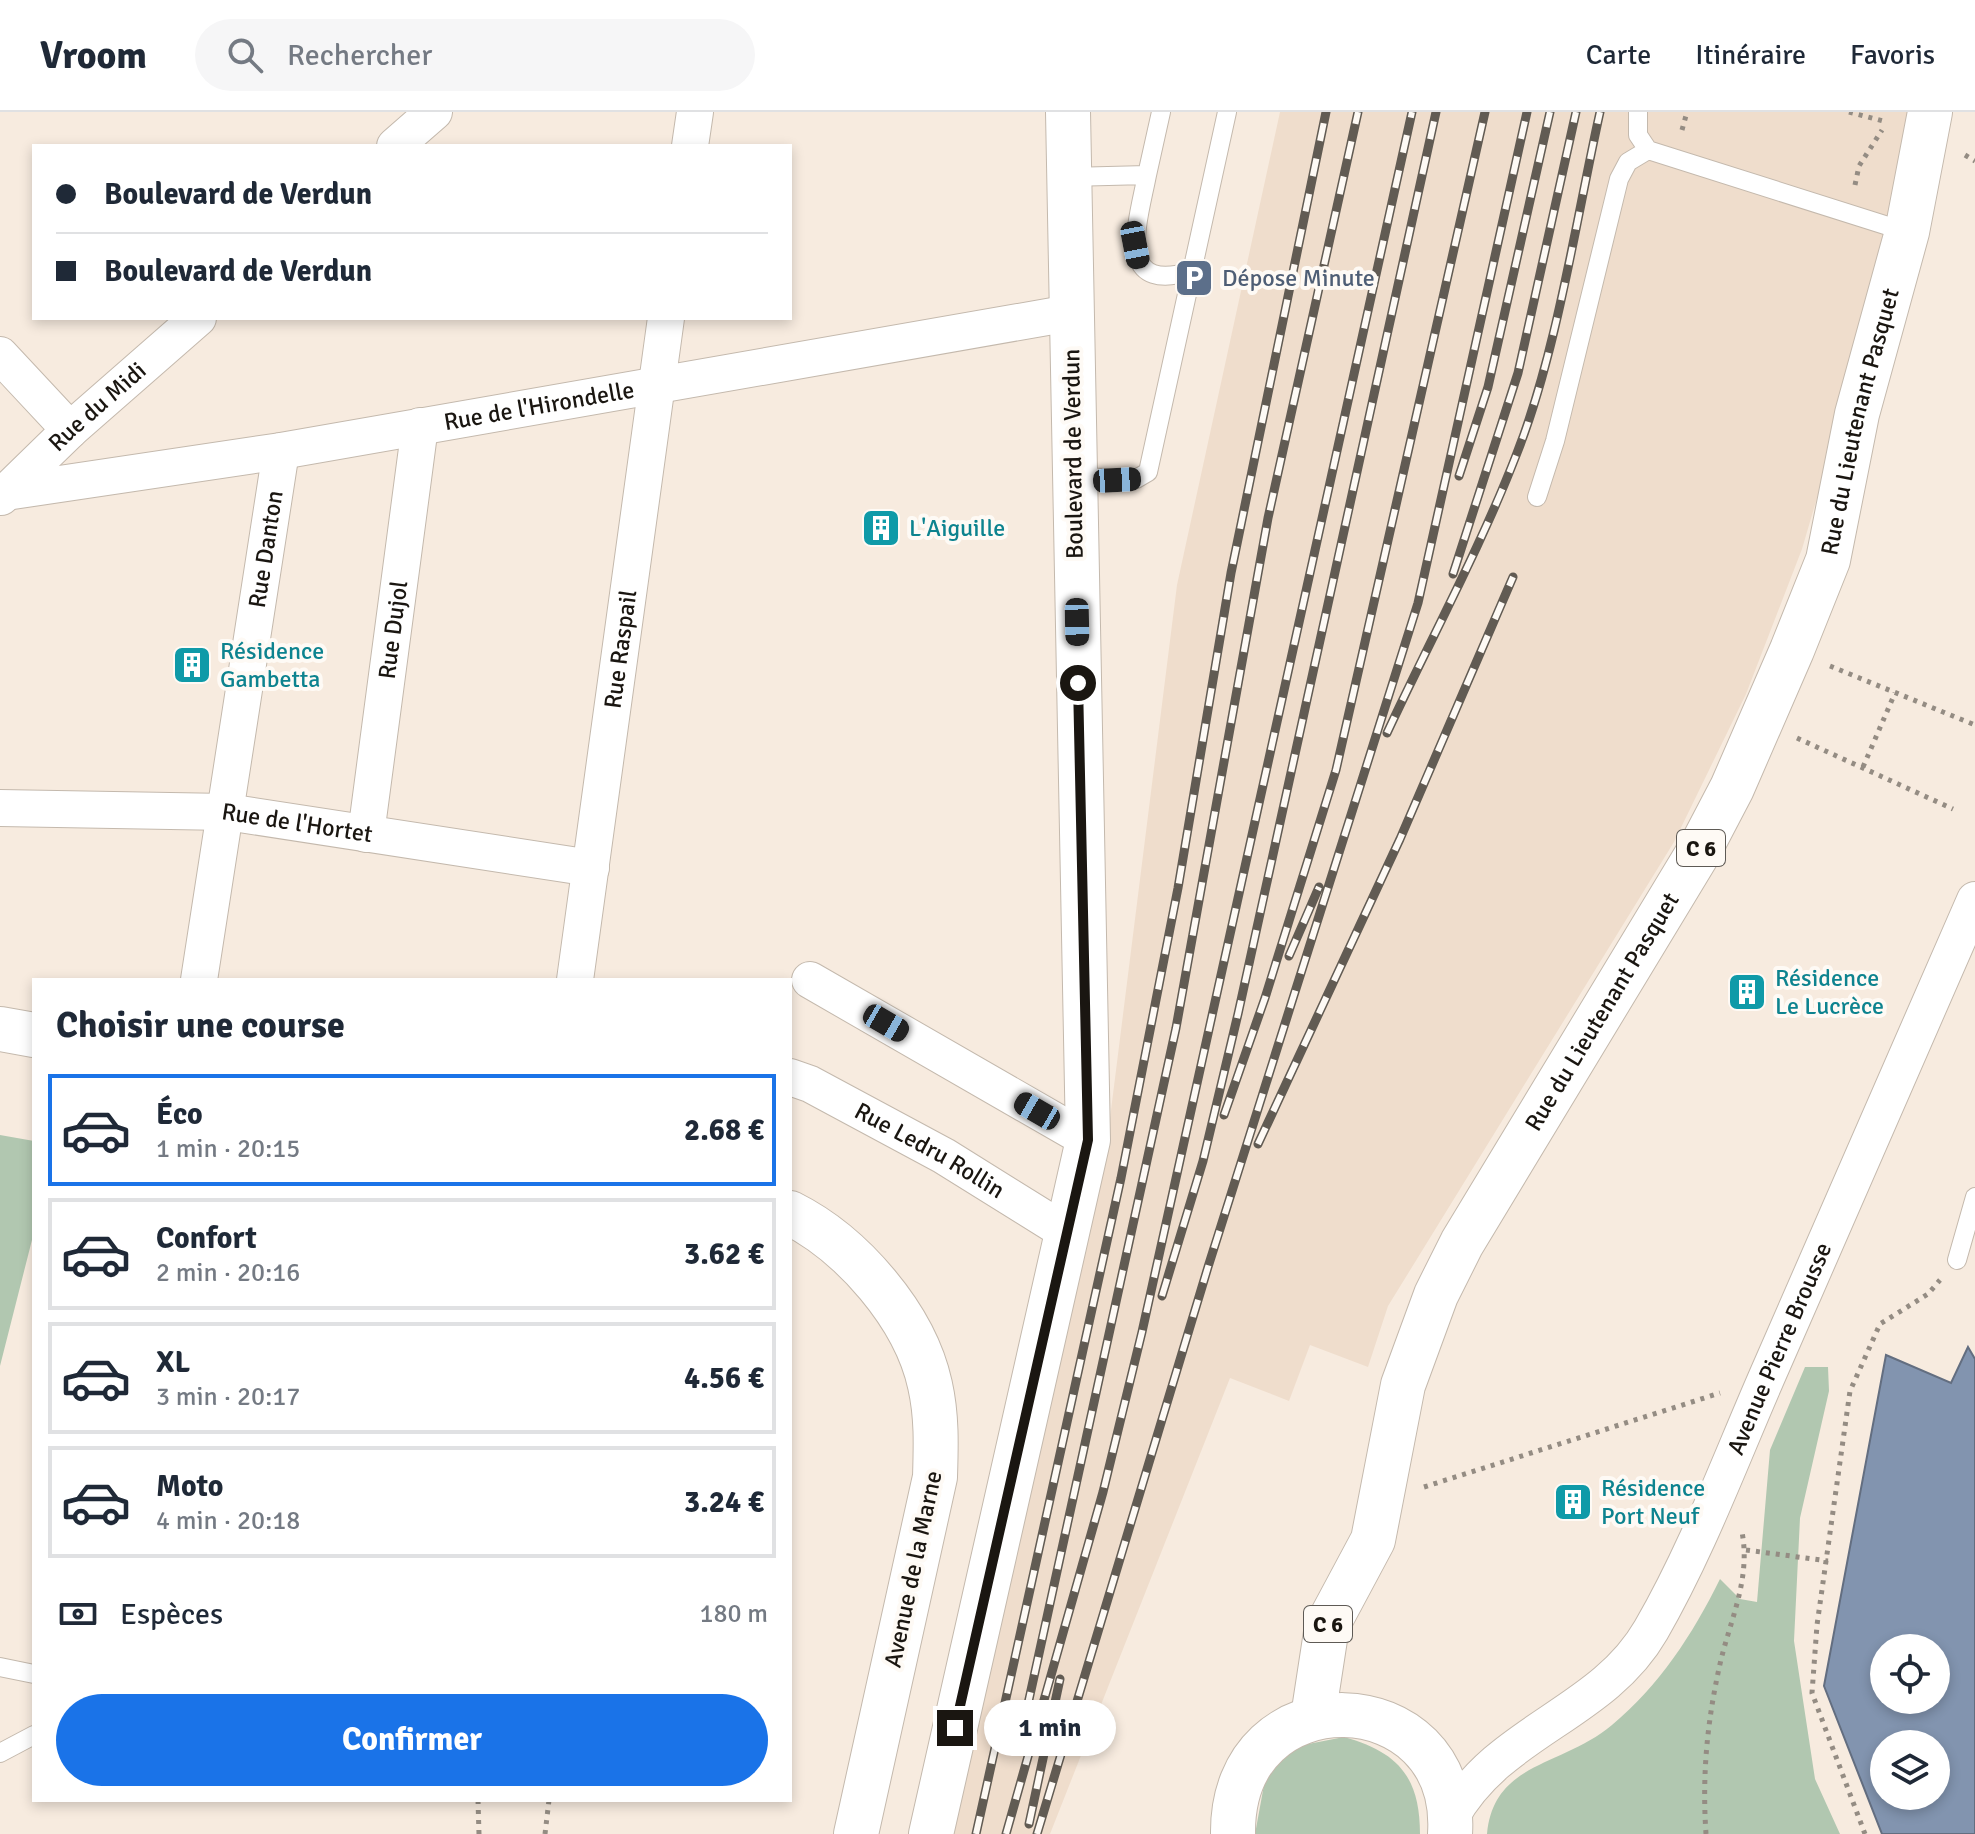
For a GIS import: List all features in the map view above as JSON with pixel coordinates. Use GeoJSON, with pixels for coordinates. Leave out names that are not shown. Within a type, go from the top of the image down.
{"type":"FeatureCollection","features":[{"type":"Feature","properties":{"kind":"main road","name":"Boulevard de Verdun"},"geometry":{"type":"LineString","coordinates":[[931,1834],[1088,1140],[1068,112]]}},
{"type":"Feature","properties":{"kind":"main road","name":"Rue du Lieutenant Pasquet"},"geometry":{"type":"LineString","coordinates":[[1313,1717],[1327,1626],[1373,1540],[1403,1385],[1448,1269],[1657,926],[1732,788],[1828,560],[1857,414],[1907,232],[1930,112]]}},
{"type":"Feature","properties":{"kind":"main road"},"geometry":{"type":"LineString","coordinates":[[0,1029],[32,1035]]}},
{"type":"Feature","properties":{"kind":"main road","name":"Avenue de la Marne"},"geometry":{"type":"LineString","coordinates":[[792,1214],[806,1221],[846,1253],[897,1313],[916,1346],[930,1383],[936,1426],[935,1477],[856,1834]]}},
{"type":"Feature","properties":{"kind":"main road"},"geometry":{"type":"LineString","coordinates":[[1233,1834],[1233,1804],[1248,1765],[1276,1735],[1313,1717],[1340,1714],[1368,1717],[1394,1727],[1417,1743],[1434,1764],[1446,1789],[1450,1825]]}},
{"type":"Feature","properties":{"kind":"street"},"geometry":{"type":"LineString","coordinates":[[397,144],[434,112]]}},
{"type":"Feature","properties":{"kind":"street"},"geometry":{"type":"LineString","coordinates":[[690,144],[695,112]]}},
{"type":"Feature","properties":{"kind":"street","name":"Rue de l'Hirondelle"},"geometry":{"type":"LineString","coordinates":[[3,495],[281,451],[1070,313]]}},
{"type":"Feature","properties":{"kind":"street","name":"Rue du Midi"},"geometry":{"type":"LineString","coordinates":[[3,495],[70,430],[196,320]]}},
{"type":"Feature","properties":{"kind":"street","name":"Rue Raspail"},"geometry":{"type":"LineString","coordinates":[[575,978],[666,320]]}},
{"type":"Feature","properties":{"kind":"street"},"geometry":{"type":"LineString","coordinates":[[0,355],[70,430]]}},
{"type":"Feature","properties":{"kind":"street","name":"Rue Dujol"},"geometry":{"type":"LineString","coordinates":[[366,834],[420,426]]}},
{"type":"Feature","properties":{"kind":"street","name":"Rue Danton"},"geometry":{"type":"LineString","coordinates":[[199,978],[281,451]]}},
{"type":"Feature","properties":{"kind":"street","name":"Rue de l'Hortet"},"geometry":{"type":"LineString","coordinates":[[0,808],[227,812],[591,868]]}},
{"type":"Feature","properties":{"kind":"street","name":"Avenue Pierre Brousse"},"geometry":{"type":"LineString","coordinates":[[1450,1825],[1467,1788],[1498,1758],[1603,1686],[1650,1632],[1717,1492],[1975,900]]}},
{"type":"Feature","properties":{"kind":"street"},"geometry":{"type":"LineString","coordinates":[[810,980],[1088,1140]]}},
{"type":"Feature","properties":{"kind":"street","name":"Rue Ledru Rollin"},"geometry":{"type":"LineString","coordinates":[[792,1078],[810,1084],[944,1156],[1066,1232]]}},
{"type":"Feature","properties":{"kind":"lane"},"geometry":{"type":"LineString","coordinates":[[1161,112],[1135,245],[1138,261],[1145,271],[1160,277],[1192,271]]}},
{"type":"Feature","properties":{"kind":"lane"},"geometry":{"type":"LineString","coordinates":[[1074,477],[1136,479],[1148,472],[1227,112]]}},
{"type":"Feature","properties":{"kind":"lane"},"geometry":{"type":"LineString","coordinates":[[1638,112],[1638,135],[1648,150],[1907,232]]}},
{"type":"Feature","properties":{"kind":"lane"},"geometry":{"type":"LineString","coordinates":[[1537,497],[1555,441],[1619,179],[1628,162],[1648,150]]}},
{"type":"Feature","properties":{"kind":"lane"},"geometry":{"type":"LineString","coordinates":[[1069,177],[1147,175]]}},
{"type":"Feature","properties":{"kind":"lane"},"geometry":{"type":"LineString","coordinates":[[1957,1260],[1975,1197]]}},
{"type":"Feature","properties":{"kind":"lane"},"geometry":{"type":"LineString","coordinates":[[0,1667],[32,1674]]}},
{"type":"Feature","properties":{"kind":"lane"},"geometry":{"type":"LineString","coordinates":[[0,1753],[32,1736]]}},
{"type":"Feature","properties":{"kind":"path"},"geometry":{"type":"LineString","coordinates":[[1849,112],[1887,122]]}},
{"type":"Feature","properties":{"kind":"path"},"geometry":{"type":"LineString","coordinates":[[1848,213],[1859,166],[1890,112]]}},
{"type":"Feature","properties":{"kind":"path"},"geometry":{"type":"LineString","coordinates":[[1792,650],[1975,725]]}},
{"type":"Feature","properties":{"kind":"path"},"geometry":{"type":"LineString","coordinates":[[1863,767],[1895,693]]}},
{"type":"Feature","properties":{"kind":"path"},"geometry":{"type":"LineString","coordinates":[[1762,722],[1953,809]]}},
{"type":"Feature","properties":{"kind":"path"},"geometry":{"type":"LineString","coordinates":[[1865,1834],[1812,1693],[1817,1625],[1850,1391],[1880,1324],[1928,1294],[1957,1260]]}},
{"type":"Feature","properties":{"kind":"path"},"geometry":{"type":"LineString","coordinates":[[1380,1501],[1732,1389]]}},
{"type":"Feature","properties":{"kind":"path"},"geometry":{"type":"LineString","coordinates":[[1706,1834],[1702,1781],[1709,1719],[1721,1659],[1740,1599],[1746,1550],[1734,1517]]}},
{"type":"Feature","properties":{"kind":"path"},"geometry":{"type":"LineString","coordinates":[[1746,1550],[1828,1561]]}},
{"type":"Feature","properties":{"kind":"path"},"geometry":{"type":"LineString","coordinates":[[478,1802],[479,1834]]}},
{"type":"Feature","properties":{"kind":"path"},"geometry":{"type":"LineString","coordinates":[[545,1834],[549,1802]]}},
{"type":"Feature","properties":{"kind":"shaded area"},"geometry":{"type":"Polygon","coordinates":[[[1280,112],[1930,112],[1802,549],[1746,694],[1674,842],[1388,1306],[1368,1367],[1310,1345],[1289,1401],[1230,1378],[1050,1834],[954,1834],[1109,1126],[1177,585],[1280,112]]]}},
{"type":"Feature","properties":{"kind":"green space"},"geometry":{"type":"Polygon","coordinates":[[[0,1135],[32,1141],[32,1240],[0,1366],[0,1135]]]}},
{"type":"Feature","properties":{"kind":"green space"},"geometry":{"type":"Polygon","coordinates":[[[1805,1367],[1828,1367],[1829,1391],[1800,1518],[1794,1641],[1815,1779],[1840,1834],[1487,1834],[1492,1810],[1502,1792],[1516,1779],[1593,1739],[1645,1693],[1686,1639],[1720,1579],[1740,1599],[1757,1602],[1770,1450],[1805,1367]]]}},
{"type":"Feature","properties":{"kind":"green space"},"geometry":{"type":"Polygon","coordinates":[[[1344,1737],[1379,1750],[1402,1770],[1416,1797],[1420,1834],[1255,1834],[1266,1774],[1298,1746],[1344,1737]]]}},
{"type":"Feature","properties":{"kind":"water"},"geometry":{"type":"Polygon","coordinates":[[[1968,1347],[1975,1359],[1975,1834],[1882,1834],[1873,1810],[1950,1810],[1950,1730],[1870,1730],[1870,1803],[1824,1686],[1886,1355],[1951,1383],[1968,1347]]]}},
{"type":"Feature","properties":{"kind":"railway"},"geometry":{"type":"LineString","coordinates":[[976,1834],[1121,1178],[1178,888],[1231,573],[1326,112]]}},
{"type":"Feature","properties":{"kind":"railway"},"geometry":{"type":"LineString","coordinates":[[1019,1745],[1176,1028],[1268,518],[1358,112]]}},
{"type":"Feature","properties":{"kind":"railway"},"geometry":{"type":"LineString","coordinates":[[1006,1834],[1103,1492],[1142,1332],[1412,112]]}},
{"type":"Feature","properties":{"kind":"railway"},"geometry":{"type":"LineString","coordinates":[[1162,1296],[1203,1161],[1238,1014],[1436,112]]}},
{"type":"Feature","properties":{"kind":"railway"},"geometry":{"type":"LineString","coordinates":[[1224,1115],[1265,998],[1336,770],[1485,112]]}},
{"type":"Feature","properties":{"kind":"railway"},"geometry":{"type":"LineString","coordinates":[[1037,1834],[1208,1267],[1418,603],[1527,112]]}},
{"type":"Feature","properties":{"kind":"railway"},"geometry":{"type":"LineString","coordinates":[[1459,476],[1488,387],[1550,112]]}},
{"type":"Feature","properties":{"kind":"railway"},"geometry":{"type":"LineString","coordinates":[[1453,574],[1518,373],[1576,112]]}},
{"type":"Feature","properties":{"kind":"railway"},"geometry":{"type":"LineString","coordinates":[[1387,733],[1487,524],[1531,413],[1555,329],[1600,112]]}},
{"type":"Feature","properties":{"kind":"railway"},"geometry":{"type":"LineString","coordinates":[[1258,1144],[1400,839],[1513,577]]}},
{"type":"Feature","properties":{"kind":"railway"},"geometry":{"type":"LineString","coordinates":[[1289,956],[1319,887]]}},
{"type":"Feature","properties":{"kind":"railway"},"geometry":{"type":"LineString","coordinates":[[1029,1824],[1060,1679]]}},
{"type":"Feature","properties":{"kind":"place","name":"Dépose Minute"},"geometry":{"type":"Point","coordinates":[1194,278]}},
{"type":"Feature","properties":{"kind":"place","name":"L'Aiguille"},"geometry":{"type":"Point","coordinates":[881,528]}},
{"type":"Feature","properties":{"kind":"place","name":"Résidence Gambetta"},"geometry":{"type":"Point","coordinates":[192,665]}},
{"type":"Feature","properties":{"kind":"place","name":"Résidence Le Lucrèce"},"geometry":{"type":"Point","coordinates":[1747,992]}},
{"type":"Feature","properties":{"kind":"place","name":"Résidence Port Neuf"},"geometry":{"type":"Point","coordinates":[1573,1502]}},
{"type":"Feature","properties":{"kind":"route"},"geometry":{"type":"LineString","coordinates":[[955,1728],[1088,1140],[1078,683]]}}]}
